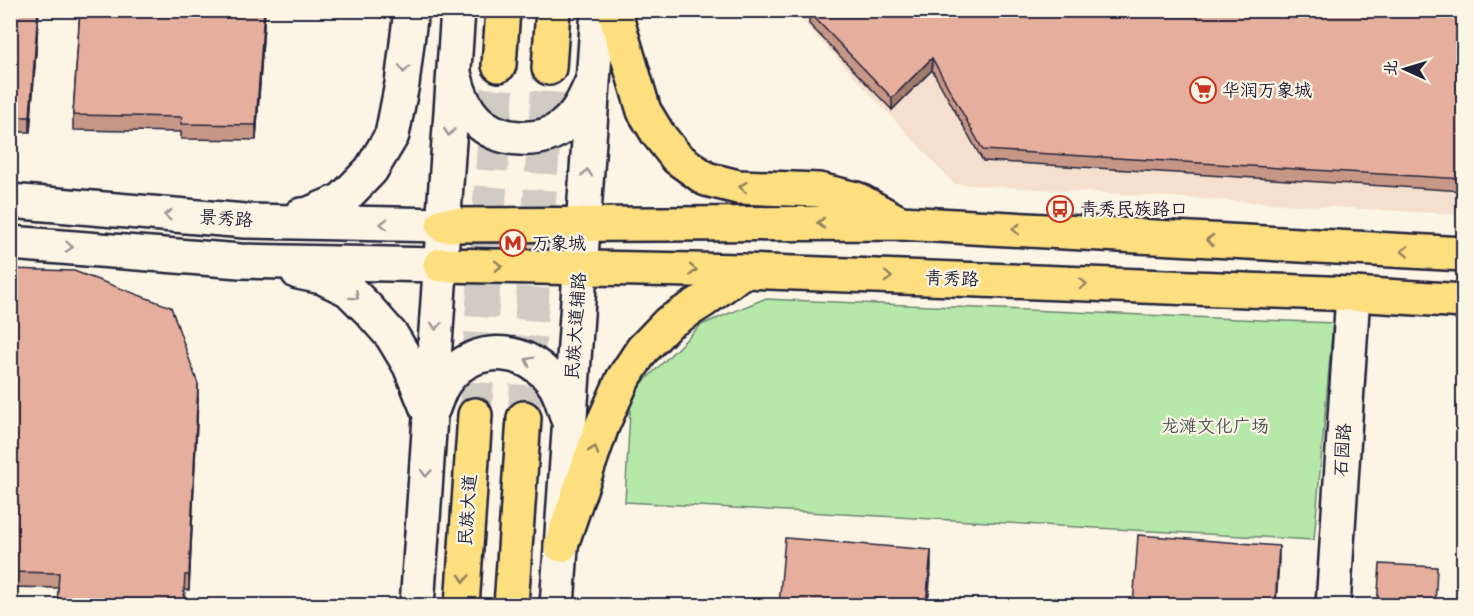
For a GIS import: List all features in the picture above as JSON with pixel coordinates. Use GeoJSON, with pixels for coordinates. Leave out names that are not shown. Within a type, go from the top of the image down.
{"type":"FeatureCollection","features":[{"type":"Feature","properties":{"kind":"main road"},"geometry":{"type":"LineString","coordinates":[[500,64],[503,10]]}},
{"type":"Feature","properties":{"kind":"main road"},"geometry":{"type":"LineString","coordinates":[[549,68],[553,10]]}},
{"type":"Feature","properties":{"kind":"main road"},"geometry":{"type":"LineString","coordinates":[[614,10],[644,111],[677,158],[706,179],[738,187],[819,190],[856,199],[900,223]]}},
{"type":"Feature","properties":{"kind":"main road"},"geometry":{"type":"LineString","coordinates":[[443,225],[900,223],[1464,254]]}},
{"type":"Feature","properties":{"kind":"main road","name":"青秀路"},"geometry":{"type":"LineString","coordinates":[[440,265],[743,272],[1353,294],[1464,301]]}},
{"type":"Feature","properties":{"kind":"main road"},"geometry":{"type":"LineString","coordinates":[[561,545],[602,426],[623,379],[642,350],[668,323],[743,272]]}},
{"type":"Feature","properties":{"kind":"main road","name":"民族大道"},"geometry":{"type":"LineString","coordinates":[[462,606],[475,415]]}},
{"type":"Feature","properties":{"kind":"main road"},"geometry":{"type":"LineString","coordinates":[[511,606],[524,418]]}},
{"type":"Feature","properties":{"kind":"street"},"geometry":{"type":"LineString","coordinates":[[245,221],[309,214],[342,200],[371,170],[392,135],[402,84],[411,10]]}},
{"type":"Feature","properties":{"kind":"street"},"geometry":{"type":"LineString","coordinates":[[417,606],[458,10]]}},
{"type":"Feature","properties":{"kind":"street","name":"民族大道辅路"},"geometry":{"type":"LineString","coordinates":[[557,606],[598,10]]}},
{"type":"Feature","properties":{"kind":"street"},"geometry":{"type":"LineString","coordinates":[[453,69],[457,86],[471,115],[483,127],[511,137],[544,136],[563,127],[576,113],[593,77]]}},
{"type":"Feature","properties":{"kind":"street","name":"景秀路"},"geometry":{"type":"LineString","coordinates":[[10,201],[245,221],[443,225]]}},
{"type":"Feature","properties":{"kind":"street"},"geometry":{"type":"LineString","coordinates":[[10,243],[240,261],[440,265]]}},
{"type":"Feature","properties":{"kind":"street"},"geometry":{"type":"LineString","coordinates":[[240,261],[322,277],[349,290],[392,336],[410,366],[430,415]]}},
{"type":"Feature","properties":{"kind":"street","name":"石园路"},"geometry":{"type":"LineString","coordinates":[[1333,606],[1353,294]]}},
{"type":"Feature","properties":{"kind":"street"},"geometry":{"type":"LineString","coordinates":[[430,415],[447,378],[461,365],[478,356],[492,353],[510,354],[532,362],[549,376],[557,389],[569,426]]}},
{"type":"Feature","properties":{"kind":"shaded area","name":"华润万象城"},"geometry":{"type":"Polygon","coordinates":[[[793,11],[1463,11],[1463,215],[954,184],[793,11]]]}},
{"type":"Feature","properties":{"kind":"green space","name":"龙滩文化广场"},"geometry":{"type":"Polygon","coordinates":[[[764,299],[1333,323],[1314,540],[625,502],[631,394],[701,325],[764,299]]]}},
{"type":"Feature","properties":{"kind":"building"},"geometry":{"type":"Polygon","coordinates":[[[10,10],[38,10],[30,117],[10,117],[10,10]]]}},
{"type":"Feature","properties":{"kind":"building"},"geometry":{"type":"Polygon","coordinates":[[[80,10],[264,10],[256,125],[181,124],[182,117],[73,115],[80,10]]]}},
{"type":"Feature","properties":{"kind":"building","name":"华润万象城"},"geometry":{"type":"Polygon","coordinates":[[[811,10],[1464,10],[1464,179],[983,150],[932,58],[892,98],[809,12],[811,10]]]}},
{"type":"Feature","properties":{"kind":"building"},"geometry":{"type":"Polygon","coordinates":[[[10,269],[74,271],[171,307],[198,384],[189,575],[185,575],[183,606],[57,606],[59,573],[10,572],[10,269]]]}},
{"type":"Feature","properties":{"kind":"building"},"geometry":{"type":"Polygon","coordinates":[[[1464,372],[1464,462],[1463,462],[1464,372]]]}},
{"type":"Feature","properties":{"kind":"building"},"geometry":{"type":"Polygon","coordinates":[[[1138,535],[1279,546],[1275,606],[1133,606],[1138,535]]]}},
{"type":"Feature","properties":{"kind":"building"},"geometry":{"type":"Polygon","coordinates":[[[785,538],[931,550],[926,606],[779,606],[785,538]]]}},
{"type":"Feature","properties":{"kind":"building"},"geometry":{"type":"Polygon","coordinates":[[[1380,564],[1437,567],[1435,606],[1377,606],[1380,564]]]}},
{"type":"Feature","properties":{"kind":"tunnel"},"geometry":{"type":"LineString","coordinates":[[475,415],[499,65]]}},
{"type":"Feature","properties":{"kind":"tunnel"},"geometry":{"type":"LineString","coordinates":[[524,418],[549,68]]}},
{"type":"Feature","properties":{"kind":"place","name":"华润万象城"},"geometry":{"type":"Point","coordinates":[1203,90]}},
{"type":"Feature","properties":{"kind":"place","name":"青秀民族路口"},"geometry":{"type":"Point","coordinates":[1060,209]}},
{"type":"Feature","properties":{"kind":"place","name":"万象城"},"geometry":{"type":"Point","coordinates":[513,243]}}]}
